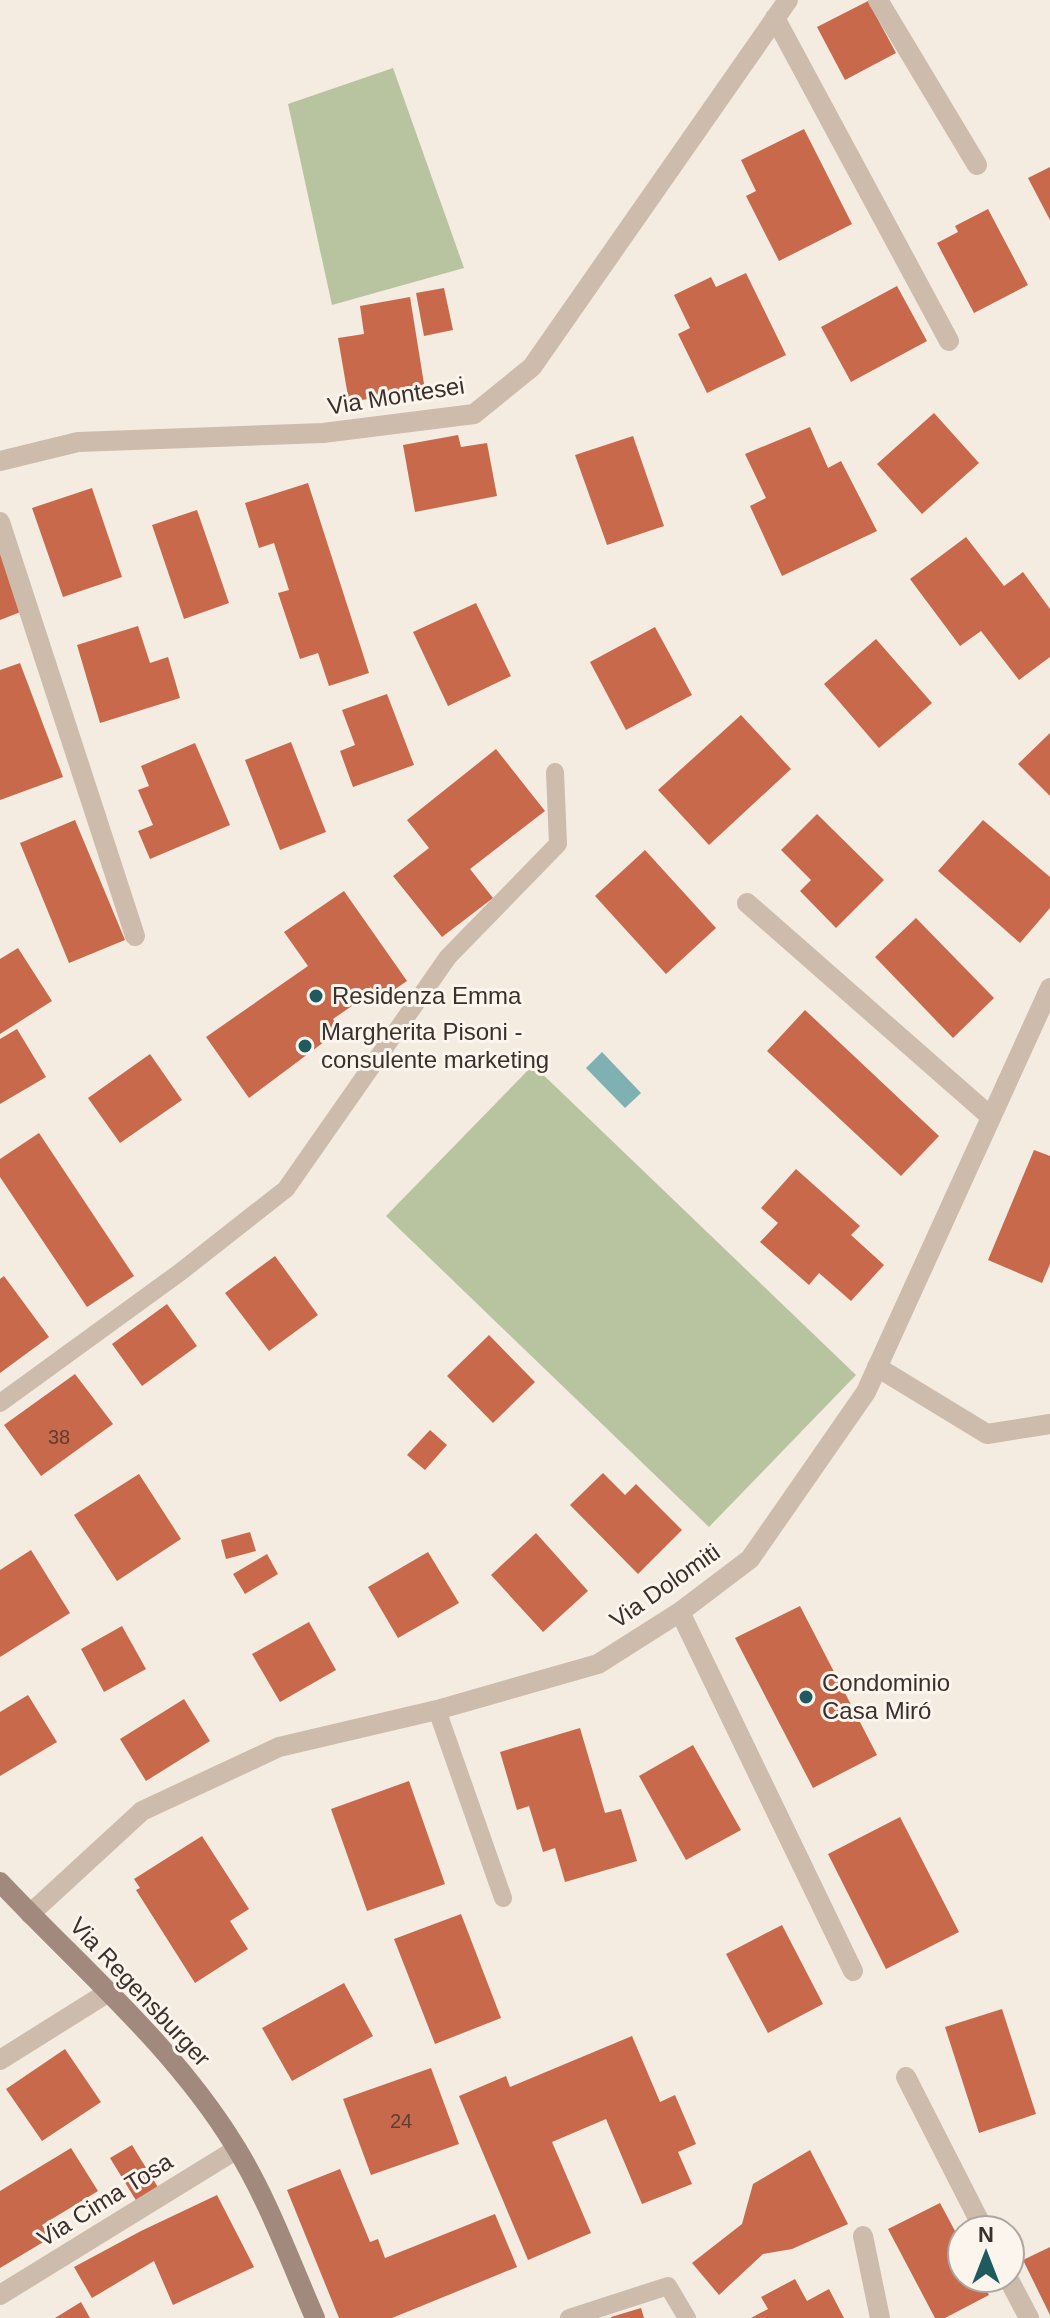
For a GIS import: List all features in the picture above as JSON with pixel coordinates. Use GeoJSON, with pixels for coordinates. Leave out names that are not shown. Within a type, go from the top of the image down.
{"type":"FeatureCollection","features":[{"type":"Feature","properties":{"kind":"main road","name":"Via Regensburger"},"geometry":{"type":"LineString","coordinates":[[0,1882],[172,2059],[237,2149],[315,2318]]}},
{"type":"Feature","properties":{"kind":"street","name":"Via Montesei"},"geometry":{"type":"LineString","coordinates":[[0,461],[78,442],[323,433],[474,414],[532,367],[788,0]]}},
{"type":"Feature","properties":{"kind":"street"},"geometry":{"type":"LineString","coordinates":[[878,0],[977,165]]}},
{"type":"Feature","properties":{"kind":"street"},"geometry":{"type":"LineString","coordinates":[[775,18],[949,341]]}},
{"type":"Feature","properties":{"kind":"street"},"geometry":{"type":"LineString","coordinates":[[0,522],[135,936]]}},
{"type":"Feature","properties":{"kind":"street"},"geometry":{"type":"LineString","coordinates":[[747,903],[991,1117]]}},
{"type":"Feature","properties":{"kind":"street","name":"Via Dolomiti"},"geometry":{"type":"LineString","coordinates":[[30,1914],[142,1811],[279,1747],[437,1710],[598,1664],[680,1612],[750,1559],[866,1392],[1050,988]]}},
{"type":"Feature","properties":{"kind":"street"},"geometry":{"type":"LineString","coordinates":[[877,1367],[987,1434],[1050,1424]]}},
{"type":"Feature","properties":{"kind":"street"},"geometry":{"type":"LineString","coordinates":[[680,1612],[853,1971]]}},
{"type":"Feature","properties":{"kind":"street"},"geometry":{"type":"LineString","coordinates":[[0,2060],[107,1993]]}},
{"type":"Feature","properties":{"kind":"street"},"geometry":{"type":"LineString","coordinates":[[906,2077],[976,2214]]}},
{"type":"Feature","properties":{"kind":"street","name":"Via Cima Tosa"},"geometry":{"type":"LineString","coordinates":[[0,2295],[237,2149]]}},
{"type":"Feature","properties":{"kind":"street"},"geometry":{"type":"LineString","coordinates":[[863,2236],[880,2318]]}},
{"type":"Feature","properties":{"kind":"street"},"geometry":{"type":"LineString","coordinates":[[1016,2294],[1029,2318]]}},
{"type":"Feature","properties":{"kind":"lane"},"geometry":{"type":"LineString","coordinates":[[0,1403],[179,1273],[286,1189],[448,957],[558,844],[555,772]]}},
{"type":"Feature","properties":{"kind":"lane"},"geometry":{"type":"LineString","coordinates":[[437,1710],[503,1898]]}},
{"type":"Feature","properties":{"kind":"lane"},"geometry":{"type":"LineString","coordinates":[[569,2318],[668,2286],[687,2318]]}},
{"type":"Feature","properties":{"kind":"green space"},"geometry":{"type":"Polygon","coordinates":[[[393,68],[464,268],[332,305],[288,104],[393,68]]]}},
{"type":"Feature","properties":{"kind":"green space"},"geometry":{"type":"Polygon","coordinates":[[[533,1065],[856,1375],[709,1527],[386,1216],[533,1065]]]}},
{"type":"Feature","properties":{"kind":"water"},"geometry":{"type":"Polygon","coordinates":[[[602,1052],[641,1093],[625,1108],[586,1068],[602,1052]]]}},
{"type":"Feature","properties":{"kind":"building"},"geometry":{"type":"Polygon","coordinates":[[[868,1],[896,53],[845,80],[817,27],[868,1]]]}},
{"type":"Feature","properties":{"kind":"building"},"geometry":{"type":"Polygon","coordinates":[[[804,129],[852,224],[779,261],[746,196],[756,191],[741,160],[804,129]]]}},
{"type":"Feature","properties":{"kind":"building"},"geometry":{"type":"Polygon","coordinates":[[[1050,167],[1050,220],[1028,178],[1050,167]]]}},
{"type":"Feature","properties":{"kind":"building"},"geometry":{"type":"Polygon","coordinates":[[[988,209],[1028,285],[974,313],[937,243],[958,232],[955,226],[988,209]]]}},
{"type":"Feature","properties":{"kind":"building"},"geometry":{"type":"Polygon","coordinates":[[[746,273],[786,355],[707,393],[678,334],[690,328],[674,295],[711,277],[716,287],[746,273]]]}},
{"type":"Feature","properties":{"kind":"building"},"geometry":{"type":"Polygon","coordinates":[[[897,286],[927,341],[851,382],[821,327],[897,286]]]}},
{"type":"Feature","properties":{"kind":"building"},"geometry":{"type":"Polygon","coordinates":[[[444,288],[453,330],[424,336],[416,293],[444,288]]]}},
{"type":"Feature","properties":{"kind":"building"},"geometry":{"type":"Polygon","coordinates":[[[410,297],[425,390],[349,402],[338,338],[364,334],[360,306],[410,297]]]}},
{"type":"Feature","properties":{"kind":"building"},"geometry":{"type":"Polygon","coordinates":[[[934,413],[979,463],[922,514],[877,464],[934,413]]]}},
{"type":"Feature","properties":{"kind":"building"},"geometry":{"type":"Polygon","coordinates":[[[810,427],[828,468],[841,461],[877,531],[782,576],[750,506],[766,498],[745,454],[810,427]]]}},
{"type":"Feature","properties":{"kind":"building"},"geometry":{"type":"Polygon","coordinates":[[[458,435],[461,447],[487,443],[497,496],[415,512],[403,445],[458,435]]]}},
{"type":"Feature","properties":{"kind":"building"},"geometry":{"type":"Polygon","coordinates":[[[633,436],[664,526],[607,545],[575,455],[633,436]]]}},
{"type":"Feature","properties":{"kind":"building"},"geometry":{"type":"Polygon","coordinates":[[[308,483],[369,673],[329,686],[318,653],[300,659],[278,593],[289,590],[274,543],[259,548],[245,503],[308,483]]]}},
{"type":"Feature","properties":{"kind":"building"},"geometry":{"type":"Polygon","coordinates":[[[92,488],[122,577],[63,597],[32,508],[92,488]]]}},
{"type":"Feature","properties":{"kind":"building"},"geometry":{"type":"Polygon","coordinates":[[[197,510],[229,603],[184,619],[152,525],[197,510]]]}},
{"type":"Feature","properties":{"kind":"building"},"geometry":{"type":"Polygon","coordinates":[[[966,537],[1004,586],[1023,572],[1050,609],[1050,657],[1019,680],[981,631],[960,646],[910,579],[966,537]]]}},
{"type":"Feature","properties":{"kind":"building"},"geometry":{"type":"Polygon","coordinates":[[[0,551],[23,611],[0,620],[0,551]]]}},
{"type":"Feature","properties":{"kind":"building"},"geometry":{"type":"Polygon","coordinates":[[[476,603],[511,676],[448,706],[413,632],[476,603]]]}},
{"type":"Feature","properties":{"kind":"building"},"geometry":{"type":"Polygon","coordinates":[[[138,626],[150,663],[168,657],[180,698],[100,723],[77,645],[138,626]]]}},
{"type":"Feature","properties":{"kind":"building"},"geometry":{"type":"Polygon","coordinates":[[[655,627],[692,695],[626,730],[590,662],[655,627]]]}},
{"type":"Feature","properties":{"kind":"building"},"geometry":{"type":"Polygon","coordinates":[[[876,639],[932,703],[879,748],[824,684],[876,639]]]}},
{"type":"Feature","properties":{"kind":"building"},"geometry":{"type":"Polygon","coordinates":[[[20,663],[63,777],[0,800],[0,670],[20,663]]]}},
{"type":"Feature","properties":{"kind":"building"},"geometry":{"type":"Polygon","coordinates":[[[387,694],[414,765],[353,787],[340,751],[355,745],[342,710],[387,694]]]}},
{"type":"Feature","properties":{"kind":"building"},"geometry":{"type":"Polygon","coordinates":[[[741,715],[791,769],[709,845],[658,790],[741,715]]]}},
{"type":"Feature","properties":{"kind":"building"},"geometry":{"type":"Polygon","coordinates":[[[1050,733],[1050,796],[1018,764],[1050,733]]]}},
{"type":"Feature","properties":{"kind":"building"},"geometry":{"type":"Polygon","coordinates":[[[291,742],[326,832],[280,850],[245,760],[291,742]]]}},
{"type":"Feature","properties":{"kind":"building"},"geometry":{"type":"Polygon","coordinates":[[[195,743],[230,825],[150,859],[138,831],[153,825],[138,790],[149,786],[141,766],[195,743]]]}},
{"type":"Feature","properties":{"kind":"building"},"geometry":{"type":"Polygon","coordinates":[[[496,749],[545,811],[470,869],[493,898],[442,937],[393,876],[429,848],[407,820],[496,749]]]}},
{"type":"Feature","properties":{"kind":"building"},"geometry":{"type":"Polygon","coordinates":[[[817,814],[884,880],[836,928],[800,891],[811,880],[781,850],[817,814]]]}},
{"type":"Feature","properties":{"kind":"building"},"geometry":{"type":"Polygon","coordinates":[[[75,820],[125,940],[69,963],[20,843],[75,820]]]}},
{"type":"Feature","properties":{"kind":"building"},"geometry":{"type":"Polygon","coordinates":[[[983,820],[1050,877],[1050,908],[1020,943],[938,871],[983,820]]]}},
{"type":"Feature","properties":{"kind":"building"},"geometry":{"type":"Polygon","coordinates":[[[645,850],[716,928],[666,974],[595,896],[645,850]]]}},
{"type":"Feature","properties":{"kind":"building","name":"Residenza Emma"},"geometry":{"type":"Polygon","coordinates":[[[344,891],[407,981],[379,1000],[369,985],[372,992],[333,1019],[340,1030],[249,1098],[206,1037],[308,966],[284,932],[344,891]]]}},
{"type":"Feature","properties":{"kind":"building"},"geometry":{"type":"Polygon","coordinates":[[[916,918],[994,998],[953,1038],[875,957],[916,918]]]}},
{"type":"Feature","properties":{"kind":"building"},"geometry":{"type":"Polygon","coordinates":[[[18,948],[52,1001],[0,1034],[0,959],[18,948]]]}},
{"type":"Feature","properties":{"kind":"building"},"geometry":{"type":"Polygon","coordinates":[[[805,1010],[939,1136],[901,1176],[767,1051],[805,1010]]]}},
{"type":"Feature","properties":{"kind":"building"},"geometry":{"type":"Polygon","coordinates":[[[17,1029],[46,1077],[0,1104],[0,1039],[17,1029]]]}},
{"type":"Feature","properties":{"kind":"building"},"geometry":{"type":"Polygon","coordinates":[[[150,1054],[182,1100],[120,1143],[88,1098],[150,1054]]]}},
{"type":"Feature","properties":{"kind":"building"},"geometry":{"type":"Polygon","coordinates":[[[39,1133],[134,1276],[87,1307],[0,1177],[0,1159],[39,1133]]]}},
{"type":"Feature","properties":{"kind":"building"},"geometry":{"type":"Polygon","coordinates":[[[1034,1150],[1050,1156],[1050,1264],[1042,1283],[988,1260],[1034,1150]]]}},
{"type":"Feature","properties":{"kind":"building"},"geometry":{"type":"Polygon","coordinates":[[[796,1169],[860,1226],[851,1235],[884,1265],[851,1301],[819,1273],[809,1285],[760,1242],[778,1223],[761,1208],[796,1169]]]}},
{"type":"Feature","properties":{"kind":"building"},"geometry":{"type":"Polygon","coordinates":[[[275,1256],[318,1315],[269,1351],[225,1293],[275,1256]]]}},
{"type":"Feature","properties":{"kind":"building"},"geometry":{"type":"Polygon","coordinates":[[[4,1276],[49,1337],[0,1373],[0,1279],[4,1276]]]}},
{"type":"Feature","properties":{"kind":"building"},"geometry":{"type":"Polygon","coordinates":[[[167,1304],[197,1346],[142,1386],[112,1344],[167,1304]]]}},
{"type":"Feature","properties":{"kind":"building"},"geometry":{"type":"Polygon","coordinates":[[[489,1335],[535,1382],[493,1423],[447,1376],[489,1335]]]}},
{"type":"Feature","properties":{"kind":"building"},"geometry":{"type":"Polygon","coordinates":[[[75,1374],[113,1424],[41,1476],[4,1425],[75,1374]]]}},
{"type":"Feature","properties":{"kind":"building"},"geometry":{"type":"Polygon","coordinates":[[[430,1430],[447,1445],[425,1470],[407,1455],[430,1430]]]}},
{"type":"Feature","properties":{"kind":"building"},"geometry":{"type":"Polygon","coordinates":[[[603,1473],[625,1495],[636,1484],[682,1530],[638,1574],[570,1505],[603,1473]]]}},
{"type":"Feature","properties":{"kind":"building"},"geometry":{"type":"Polygon","coordinates":[[[139,1474],[181,1539],[117,1581],[74,1515],[139,1474]]]}},
{"type":"Feature","properties":{"kind":"building"},"geometry":{"type":"Polygon","coordinates":[[[250,1532],[256,1551],[226,1559],[221,1540],[250,1532]]]}},
{"type":"Feature","properties":{"kind":"building"},"geometry":{"type":"Polygon","coordinates":[[[536,1533],[588,1591],[543,1632],[491,1575],[536,1533]]]}},
{"type":"Feature","properties":{"kind":"building"},"geometry":{"type":"Polygon","coordinates":[[[31,1550],[70,1613],[0,1657],[0,1570],[31,1550]]]}},
{"type":"Feature","properties":{"kind":"building"},"geometry":{"type":"Polygon","coordinates":[[[428,1552],[459,1603],[398,1638],[368,1587],[428,1552]]]}},
{"type":"Feature","properties":{"kind":"building"},"geometry":{"type":"Polygon","coordinates":[[[267,1554],[278,1574],[245,1594],[233,1574],[267,1554]]]}},
{"type":"Feature","properties":{"kind":"building","name":"Condominio Casa Miró"},"geometry":{"type":"Polygon","coordinates":[[[800,1606],[877,1755],[813,1788],[735,1638],[800,1606]]]}},
{"type":"Feature","properties":{"kind":"building"},"geometry":{"type":"Polygon","coordinates":[[[309,1622],[336,1670],[280,1702],[252,1654],[309,1622]]]}},
{"type":"Feature","properties":{"kind":"building"},"geometry":{"type":"Polygon","coordinates":[[[122,1626],[146,1669],[104,1692],[81,1649],[122,1626]]]}},
{"type":"Feature","properties":{"kind":"building"},"geometry":{"type":"Polygon","coordinates":[[[28,1695],[57,1742],[0,1776],[0,1712],[28,1695]]]}},
{"type":"Feature","properties":{"kind":"building"},"geometry":{"type":"Polygon","coordinates":[[[184,1699],[210,1741],[146,1781],[120,1739],[184,1699]]]}},
{"type":"Feature","properties":{"kind":"building"},"geometry":{"type":"Polygon","coordinates":[[[580,1728],[605,1813],[621,1809],[637,1861],[565,1882],[555,1848],[543,1852],[529,1806],[517,1810],[500,1752],[580,1728]]]}},
{"type":"Feature","properties":{"kind":"building"},"geometry":{"type":"Polygon","coordinates":[[[693,1745],[741,1830],[686,1860],[639,1776],[693,1745]]]}},
{"type":"Feature","properties":{"kind":"building"},"geometry":{"type":"Polygon","coordinates":[[[409,1781],[445,1884],[367,1911],[331,1809],[409,1781]]]}},
{"type":"Feature","properties":{"kind":"building"},"geometry":{"type":"Polygon","coordinates":[[[900,1817],[959,1932],[886,1969],[828,1854],[900,1817]]]}},
{"type":"Feature","properties":{"kind":"building"},"geometry":{"type":"Polygon","coordinates":[[[202,1836],[249,1909],[230,1921],[248,1949],[195,1983],[136,1890],[140,1888],[134,1879],[202,1836]]]}},
{"type":"Feature","properties":{"kind":"building"},"geometry":{"type":"Polygon","coordinates":[[[461,1914],[501,2018],[435,2044],[394,1939],[461,1914]]]}},
{"type":"Feature","properties":{"kind":"building"},"geometry":{"type":"Polygon","coordinates":[[[782,1925],[823,2004],[768,2033],[726,1954],[782,1925]]]}},
{"type":"Feature","properties":{"kind":"building"},"geometry":{"type":"Polygon","coordinates":[[[344,1983],[373,2036],[292,2081],[262,2028],[344,1983]]]}},
{"type":"Feature","properties":{"kind":"building"},"geometry":{"type":"Polygon","coordinates":[[[1002,2009],[1036,2114],[979,2133],[945,2027],[1002,2009]]]}},
{"type":"Feature","properties":{"kind":"building"},"geometry":{"type":"Polygon","coordinates":[[[632,2036],[660,2102],[675,2095],[696,2144],[678,2152],[692,2184],[642,2204],[606,2119],[552,2142],[591,2233],[528,2260],[459,2096],[506,2076],[510,2087],[632,2036]]]}},
{"type":"Feature","properties":{"kind":"building"},"geometry":{"type":"Polygon","coordinates":[[[65,2049],[101,2102],[42,2141],[6,2089],[65,2049]]]}},
{"type":"Feature","properties":{"kind":"building"},"geometry":{"type":"Polygon","coordinates":[[[431,2068],[459,2144],[371,2175],[343,2099],[431,2068]]]}},
{"type":"Feature","properties":{"kind":"building"},"geometry":{"type":"Polygon","coordinates":[[[132,2145],[159,2189],[137,2202],[110,2158],[132,2145]]]}},
{"type":"Feature","properties":{"kind":"building"},"geometry":{"type":"Polygon","coordinates":[[[71,2148],[98,2191],[42,2225],[50,2238],[0,2268],[0,2191],[71,2148]]]}},
{"type":"Feature","properties":{"kind":"building"},"geometry":{"type":"Polygon","coordinates":[[[810,2150],[848,2224],[792,2249],[763,2254],[719,2295],[692,2263],[742,2224],[753,2184],[810,2150]]]}},
{"type":"Feature","properties":{"kind":"building"},"geometry":{"type":"Polygon","coordinates":[[[340,2169],[370,2242],[378,2239],[385,2258],[495,2214],[517,2267],[392,2318],[339,2318],[287,2190],[340,2169]]]}},
{"type":"Feature","properties":{"kind":"building"},"geometry":{"type":"Polygon","coordinates":[[[217,2195],[254,2267],[173,2305],[154,2261],[92,2298],[74,2267],[217,2195]]]}},
{"type":"Feature","properties":{"kind":"building"},"geometry":{"type":"Polygon","coordinates":[[[940,2203],[946,2214],[946,2294],[989,2295],[945,2318],[935,2318],[888,2229],[940,2203]]]}},
{"type":"Feature","properties":{"kind":"building"},"geometry":{"type":"Polygon","coordinates":[[[1050,2247],[1050,2315],[1026,2266],[1026,2259],[1050,2247]]]}},
{"type":"Feature","properties":{"kind":"building"},"geometry":{"type":"Polygon","coordinates":[[[795,2279],[807,2301],[829,2289],[844,2318],[751,2318],[768,2309],[761,2297],[795,2279]]]}},
{"type":"Feature","properties":{"kind":"building"},"geometry":{"type":"Polygon","coordinates":[[[81,2302],[90,2318],[55,2318],[81,2302]]]}},
{"type":"Feature","properties":{"kind":"building"},"geometry":{"type":"Polygon","coordinates":[[[641,2308],[644,2318],[611,2318],[611,2317],[641,2308]]]}},
{"type":"Feature","properties":{"kind":"place","name":"Residenza Emma"},"geometry":{"type":"Point","coordinates":[316,996]}},
{"type":"Feature","properties":{"kind":"place","name":"Margherita Pisoni - consulente marketing"},"geometry":{"type":"Point","coordinates":[305,1046]}},
{"type":"Feature","properties":{"kind":"place","name":"Condominio Casa Miró"},"geometry":{"type":"Point","coordinates":[806,1697]}}]}
